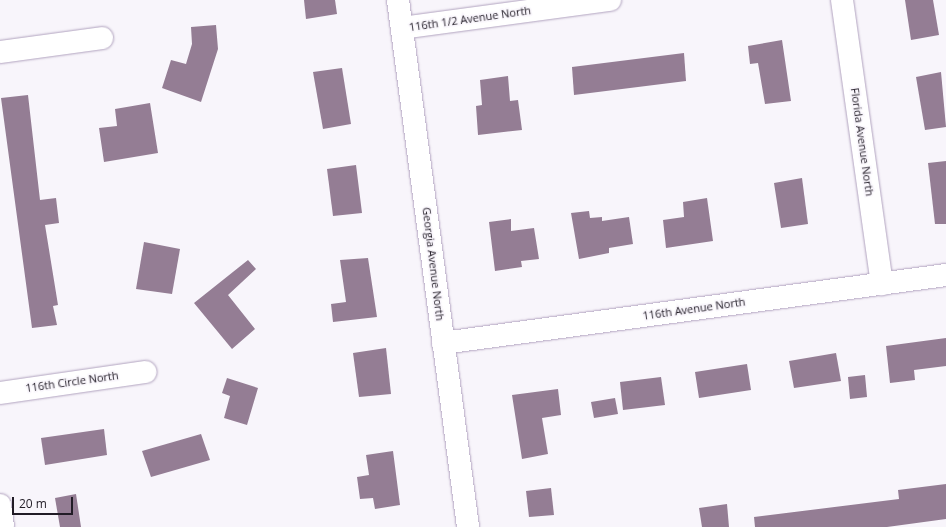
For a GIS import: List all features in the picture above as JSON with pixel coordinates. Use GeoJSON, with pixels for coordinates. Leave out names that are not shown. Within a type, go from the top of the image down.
{"type":"FeatureCollection","features":[{"type":"Feature","properties":{"kind":"street","name":"Georgia Avenue North"},"geometry":{"type":"LineString","coordinates":[[398,0],[468,527]]}},
{"type":"Feature","properties":{"kind":"street","name":"116th 1/2 Avenue North"},"geometry":{"type":"LineString","coordinates":[[402,28],[610,0]]}},
{"type":"Feature","properties":{"kind":"street","name":"Florida Avenue North"},"geometry":{"type":"LineString","coordinates":[[842,0],[882,284]]}},
{"type":"Feature","properties":{"kind":"street"},"geometry":{"type":"LineString","coordinates":[[0,52],[102,38]]}},
{"type":"Feature","properties":{"kind":"street","name":"116th Avenue North"},"geometry":{"type":"LineString","coordinates":[[443,343],[946,275]]}},
{"type":"Feature","properties":{"kind":"street","name":"116th Circle North"},"geometry":{"type":"LineString","coordinates":[[0,393],[145,372]]}},
{"type":"Feature","properties":{"kind":"street"},"geometry":{"type":"LineString","coordinates":[[0,505],[3,527]]}},
{"type":"Feature","properties":{"kind":"building"},"geometry":{"type":"Polygon","coordinates":[[[304,0],[335,0],[337,14],[306,19],[304,0]]]}},
{"type":"Feature","properties":{"kind":"building"},"geometry":{"type":"Polygon","coordinates":[[[905,0],[933,0],[939,35],[911,40],[905,0]]]}},
{"type":"Feature","properties":{"kind":"building"},"geometry":{"type":"Polygon","coordinates":[[[216,25],[218,49],[201,102],[162,88],[171,60],[186,64],[192,44],[191,27],[216,25]]]}},
{"type":"Feature","properties":{"kind":"building"},"geometry":{"type":"Polygon","coordinates":[[[782,40],[791,101],[765,104],[758,63],[750,64],[748,46],[782,40]]]}},
{"type":"Feature","properties":{"kind":"building"},"geometry":{"type":"Polygon","coordinates":[[[684,53],[686,81],[574,95],[572,67],[684,53]]]}},
{"type":"Feature","properties":{"kind":"building"},"geometry":{"type":"Polygon","coordinates":[[[342,68],[351,124],[323,129],[313,72],[342,68]]]}},
{"type":"Feature","properties":{"kind":"building"},"geometry":{"type":"Polygon","coordinates":[[[941,72],[946,127],[925,130],[916,77],[941,72]]]}},
{"type":"Feature","properties":{"kind":"building"},"geometry":{"type":"Polygon","coordinates":[[[508,76],[510,101],[518,100],[522,130],[478,135],[476,106],[482,105],[480,80],[508,76]]]}},
{"type":"Feature","properties":{"kind":"building"},"geometry":{"type":"Polygon","coordinates":[[[28,95],[40,200],[56,198],[59,223],[45,225],[58,305],[53,306],[57,325],[32,328],[1,98],[28,95]]]}},
{"type":"Feature","properties":{"kind":"building"},"geometry":{"type":"Polygon","coordinates":[[[150,103],[158,153],[104,162],[99,128],[117,126],[115,109],[150,103]]]}},
{"type":"Feature","properties":{"kind":"building"},"geometry":{"type":"Polygon","coordinates":[[[946,161],[946,224],[935,224],[928,163],[946,161]]]}},
{"type":"Feature","properties":{"kind":"building"},"geometry":{"type":"Polygon","coordinates":[[[356,165],[362,213],[333,216],[327,169],[356,165]]]}},
{"type":"Feature","properties":{"kind":"building"},"geometry":{"type":"Polygon","coordinates":[[[802,178],[808,224],[781,228],[774,183],[802,178]]]}},
{"type":"Feature","properties":{"kind":"building"},"geometry":{"type":"Polygon","coordinates":[[[707,198],[713,241],[666,248],[663,220],[684,217],[683,202],[707,198]]]}},
{"type":"Feature","properties":{"kind":"building"},"geometry":{"type":"Polygon","coordinates":[[[589,211],[590,218],[602,217],[602,221],[629,217],[633,244],[609,248],[609,253],[579,259],[571,213],[589,211]]]}},
{"type":"Feature","properties":{"kind":"building"},"geometry":{"type":"Polygon","coordinates":[[[511,219],[511,231],[534,228],[539,259],[521,261],[522,267],[495,271],[489,222],[511,219]]]}},
{"type":"Feature","properties":{"kind":"building"},"geometry":{"type":"Polygon","coordinates":[[[144,242],[180,249],[172,294],[136,289],[144,242]]]}},
{"type":"Feature","properties":{"kind":"building"},"geometry":{"type":"Polygon","coordinates":[[[368,258],[377,317],[333,322],[331,304],[346,302],[340,260],[368,258]]]}},
{"type":"Feature","properties":{"kind":"building"},"geometry":{"type":"Polygon","coordinates":[[[248,260],[256,269],[228,295],[255,329],[232,349],[194,303],[248,260]]]}},
{"type":"Feature","properties":{"kind":"building"},"geometry":{"type":"Polygon","coordinates":[[[946,338],[946,366],[914,370],[915,380],[890,383],[886,346],[946,338]]]}},
{"type":"Feature","properties":{"kind":"building"},"geometry":{"type":"Polygon","coordinates":[[[386,348],[391,394],[359,397],[353,353],[386,348]]]}},
{"type":"Feature","properties":{"kind":"building"},"geometry":{"type":"Polygon","coordinates":[[[836,353],[841,381],[794,388],[789,361],[836,353]]]}},
{"type":"Feature","properties":{"kind":"building"},"geometry":{"type":"Polygon","coordinates":[[[747,364],[751,390],[699,398],[695,372],[747,364]]]}},
{"type":"Feature","properties":{"kind":"building"},"geometry":{"type":"Polygon","coordinates":[[[865,375],[867,397],[850,399],[848,377],[865,375]]]}},
{"type":"Feature","properties":{"kind":"building"},"geometry":{"type":"Polygon","coordinates":[[[661,377],[665,405],[623,410],[620,382],[661,377]]]}},
{"type":"Feature","properties":{"kind":"building"},"geometry":{"type":"Polygon","coordinates":[[[227,378],[258,388],[247,425],[224,418],[230,396],[222,393],[227,378]]]}},
{"type":"Feature","properties":{"kind":"building"},"geometry":{"type":"Polygon","coordinates":[[[558,389],[561,415],[542,418],[548,454],[522,459],[512,395],[558,389]]]}},
{"type":"Feature","properties":{"kind":"building"},"geometry":{"type":"Polygon","coordinates":[[[615,398],[618,414],[594,418],[591,402],[615,398]]]}},
{"type":"Feature","properties":{"kind":"building"},"geometry":{"type":"Polygon","coordinates":[[[104,429],[107,455],[45,465],[41,438],[104,429]]]}},
{"type":"Feature","properties":{"kind":"building"},"geometry":{"type":"Polygon","coordinates":[[[201,434],[210,460],[151,477],[142,451],[201,434]]]}},
{"type":"Feature","properties":{"kind":"building"},"geometry":{"type":"Polygon","coordinates":[[[393,451],[400,505],[375,509],[373,498],[360,499],[357,477],[369,475],[366,455],[393,451]]]}},
{"type":"Feature","properties":{"kind":"building"},"geometry":{"type":"Polygon","coordinates":[[[946,484],[946,519],[887,527],[755,527],[754,517],[899,499],[898,490],[946,484]]]}},
{"type":"Feature","properties":{"kind":"building"},"geometry":{"type":"Polygon","coordinates":[[[551,488],[554,515],[529,517],[526,491],[551,488]]]}},
{"type":"Feature","properties":{"kind":"building"},"geometry":{"type":"Polygon","coordinates":[[[76,494],[81,527],[60,527],[55,498],[76,494]]]}},
{"type":"Feature","properties":{"kind":"building"},"geometry":{"type":"Polygon","coordinates":[[[727,504],[729,527],[702,527],[699,508],[727,504]]]}}]}
